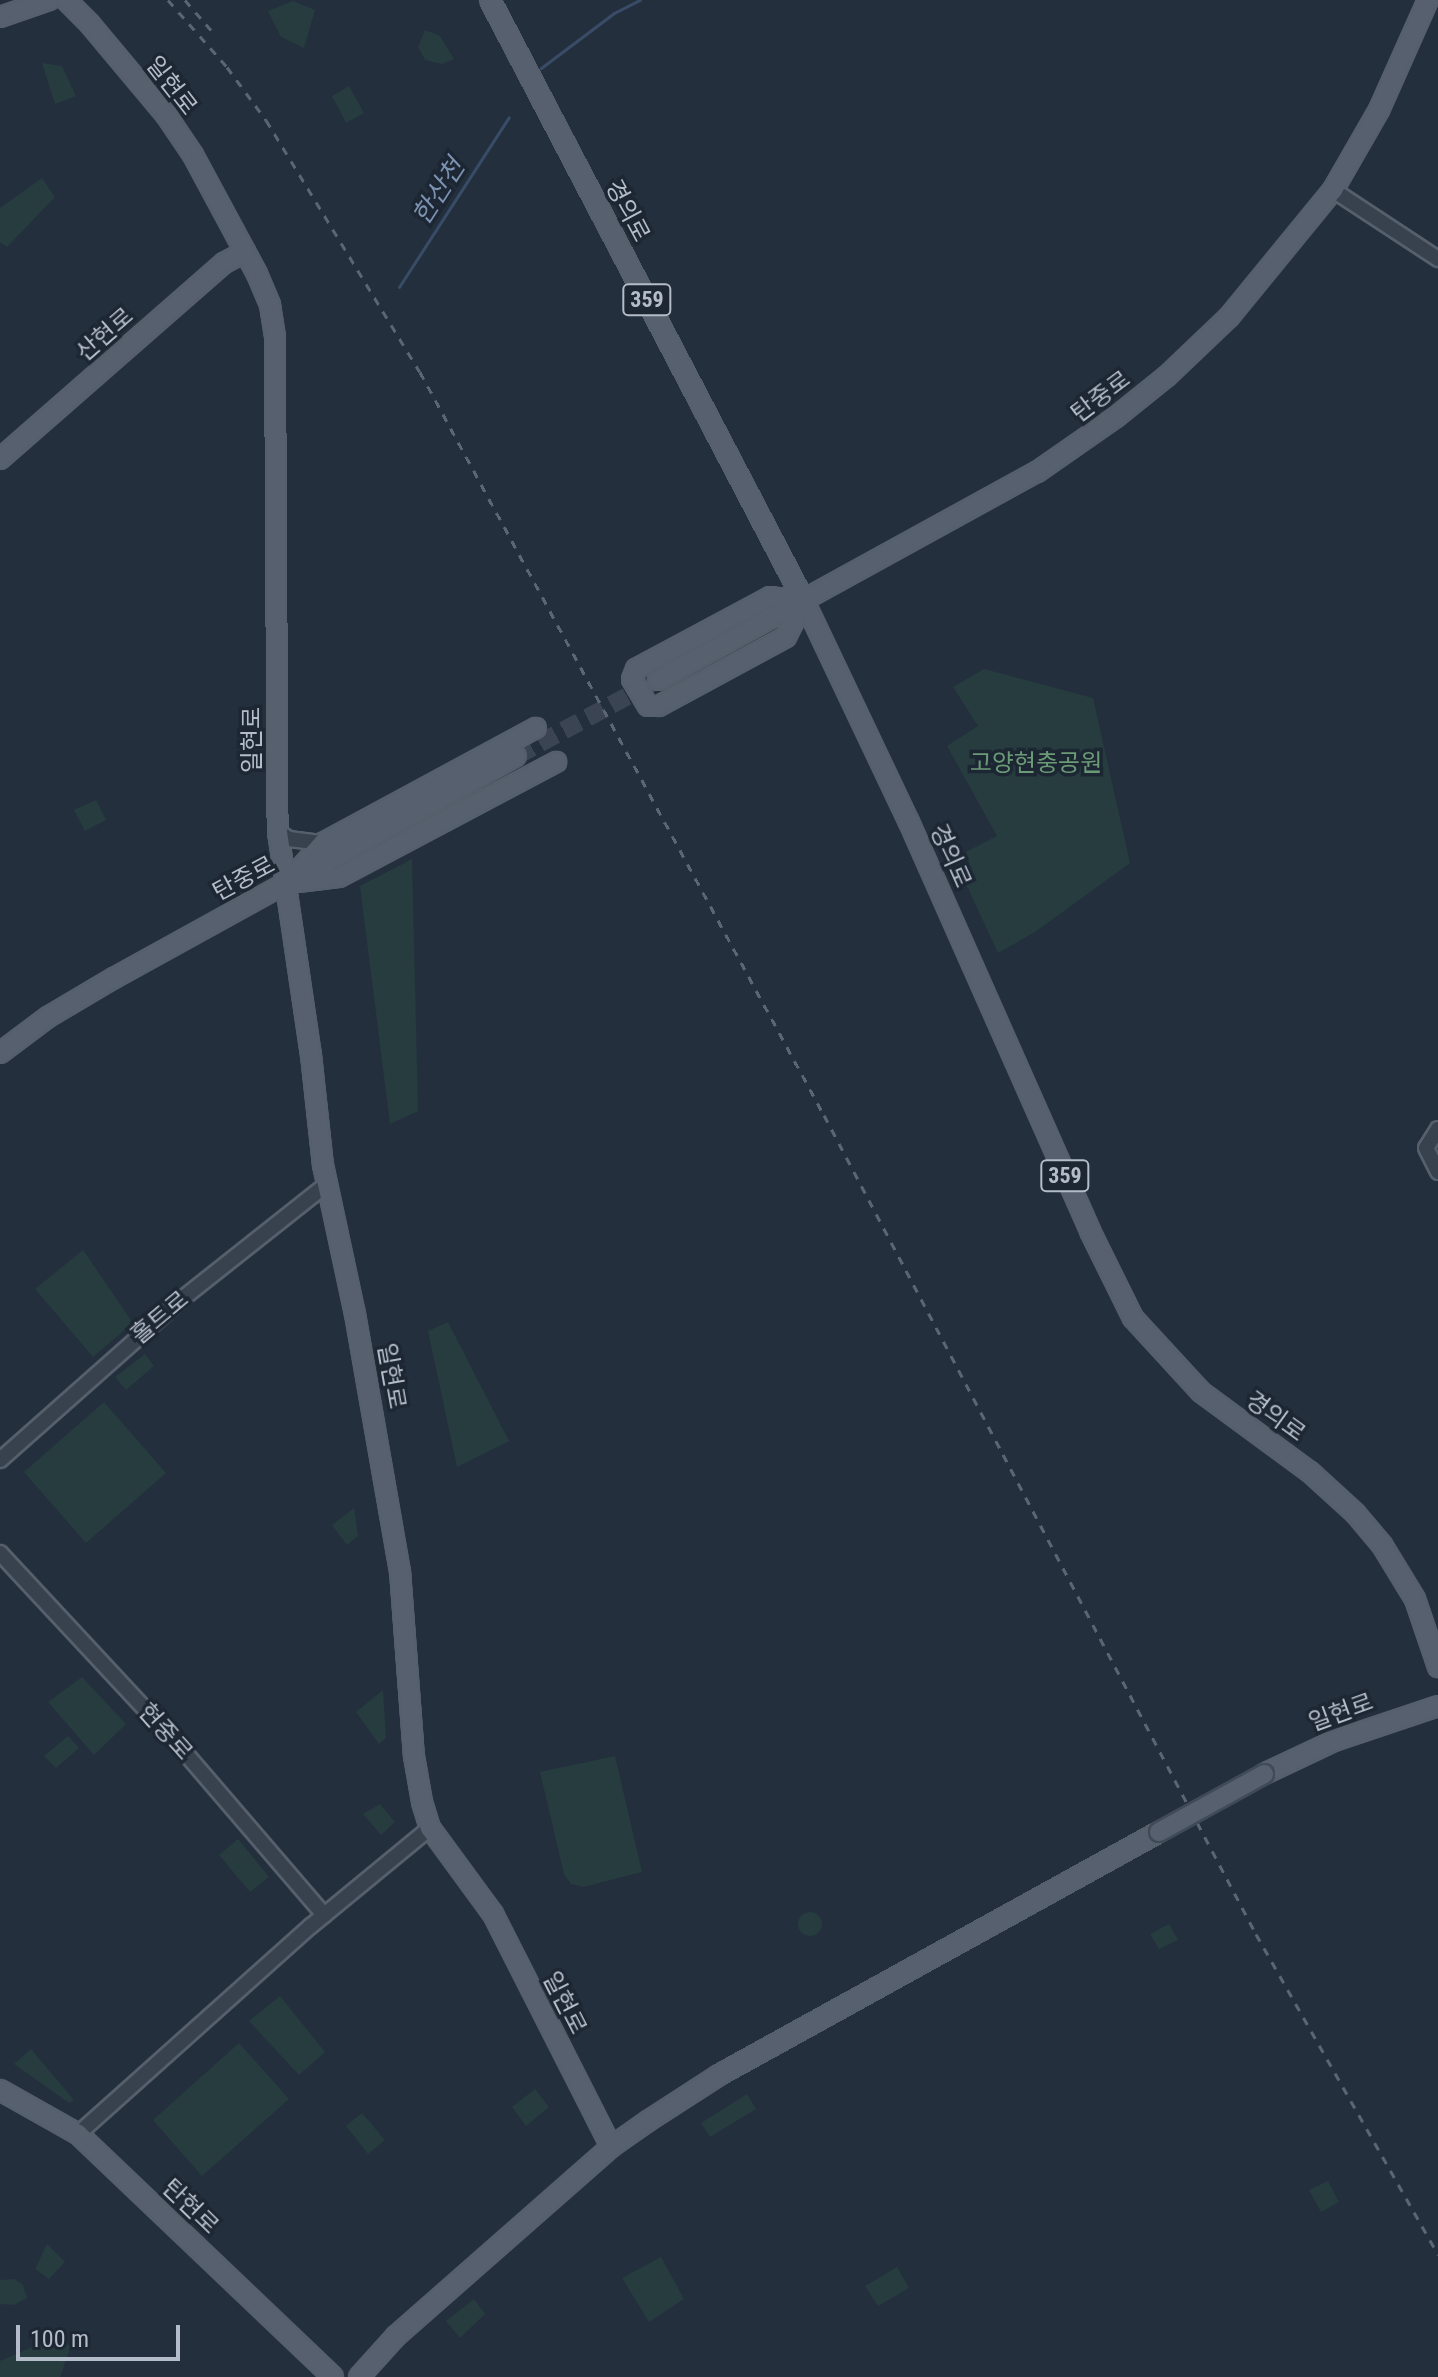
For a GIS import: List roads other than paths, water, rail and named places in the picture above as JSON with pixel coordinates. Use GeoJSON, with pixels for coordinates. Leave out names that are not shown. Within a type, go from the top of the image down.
{"type":"FeatureCollection","features":[{"type":"Feature","properties":{"kind":"main road"},"geometry":{"type":"LineString","coordinates":[[0,17],[49,0]]}},
{"type":"Feature","properties":{"kind":"main road","name":"일현로"},"geometry":{"type":"LineString","coordinates":[[66,0],[166,115],[193,155],[270,305],[275,336],[278,832],[327,1184],[355,1314],[393,1523],[406,1618],[414,1756],[430,1828],[493,1914],[611,2147],[719,2075],[1264,1774],[1334,1741],[1438,1706]]}},
{"type":"Feature","properties":{"kind":"main road","name":"경의로"},"geometry":{"type":"LineString","coordinates":[[490,0],[804,601],[903,810],[1090,1231],[1133,1318],[1201,1392],[1310,1472],[1355,1513],[1382,1545],[1405,1580],[1424,1619],[1438,1667]]}},
{"type":"Feature","properties":{"kind":"main road","name":"탄중로"},"geometry":{"type":"LineString","coordinates":[[658,680],[1007,490],[1116,417],[1229,317],[1333,190],[1379,110],[1428,0]]}},
{"type":"Feature","properties":{"kind":"main road","name":"산현로"},"geometry":{"type":"LineString","coordinates":[[0,459],[224,263],[245,252]]}},
{"type":"Feature","properties":{"kind":"main road"},"geometry":{"type":"LineString","coordinates":[[770,597],[804,601],[786,637],[659,706],[648,706],[639,694],[632,679],[636,669],[770,597]]}},
{"type":"Feature","properties":{"kind":"main road"},"geometry":{"type":"LineString","coordinates":[[284,886],[323,843],[536,728]]}},
{"type":"Feature","properties":{"kind":"main road","name":"탄중로"},"geometry":{"type":"LineString","coordinates":[[0,1053],[48,1017],[114,978],[516,756]]}},
{"type":"Feature","properties":{"kind":"main road"},"geometry":{"type":"LineString","coordinates":[[284,886],[339,877],[556,762]]}},
{"type":"Feature","properties":{"kind":"main road","name":"탄현로"},"geometry":{"type":"LineString","coordinates":[[0,2090],[78,2134],[333,2377]]}},
{"type":"Feature","properties":{"kind":"main road"},"geometry":{"type":"LineString","coordinates":[[359,2377],[396,2336],[611,2147]]}},
{"type":"Feature","properties":{"kind":"street"},"geometry":{"type":"LineString","coordinates":[[1333,190],[1438,259]]}},
{"type":"Feature","properties":{"kind":"street"},"geometry":{"type":"LineString","coordinates":[[278,832],[289,839],[323,843]]}},
{"type":"Feature","properties":{"kind":"street"},"geometry":{"type":"LineString","coordinates":[[1438,1129],[1426,1148],[1438,1172]]}},
{"type":"Feature","properties":{"kind":"street","name":"홀트로"},"geometry":{"type":"LineString","coordinates":[[0,1460],[182,1299],[327,1184]]}},
{"type":"Feature","properties":{"kind":"street","name":"현중로"},"geometry":{"type":"LineString","coordinates":[[0,1553],[181,1748],[324,1915]]}},
{"type":"Feature","properties":{"kind":"street"},"geometry":{"type":"LineString","coordinates":[[78,2134],[324,1915],[430,1828]]}},
{"type":"Feature","properties":{"kind":"waterway","name":"한산천"},"geometry":{"type":"LineString","coordinates":[[541,68],[614,13],[640,0]]}},
{"type":"Feature","properties":{"kind":"waterway","name":"한산천"},"geometry":{"type":"LineString","coordinates":[[399,287],[509,117]]}},
{"type":"Feature","properties":{"kind":"tunnel"},"geometry":{"type":"LineString","coordinates":[[516,756],[658,680]]}},
{"type":"Feature","properties":{"kind":"railway"},"geometry":{"type":"LineString","coordinates":[[168,0],[227,67],[266,120],[420,372],[824,1115],[1256,1934],[1438,2255]]}},
{"type":"Feature","properties":{"kind":"railway"},"geometry":{"type":"LineString","coordinates":[[185,0],[211,30]]}},
{"type":"Feature","properties":{"kind":"park label","name":"고양현충공원"},"geometry":{"type":"Point","coordinates":[1036,764]}}]}
